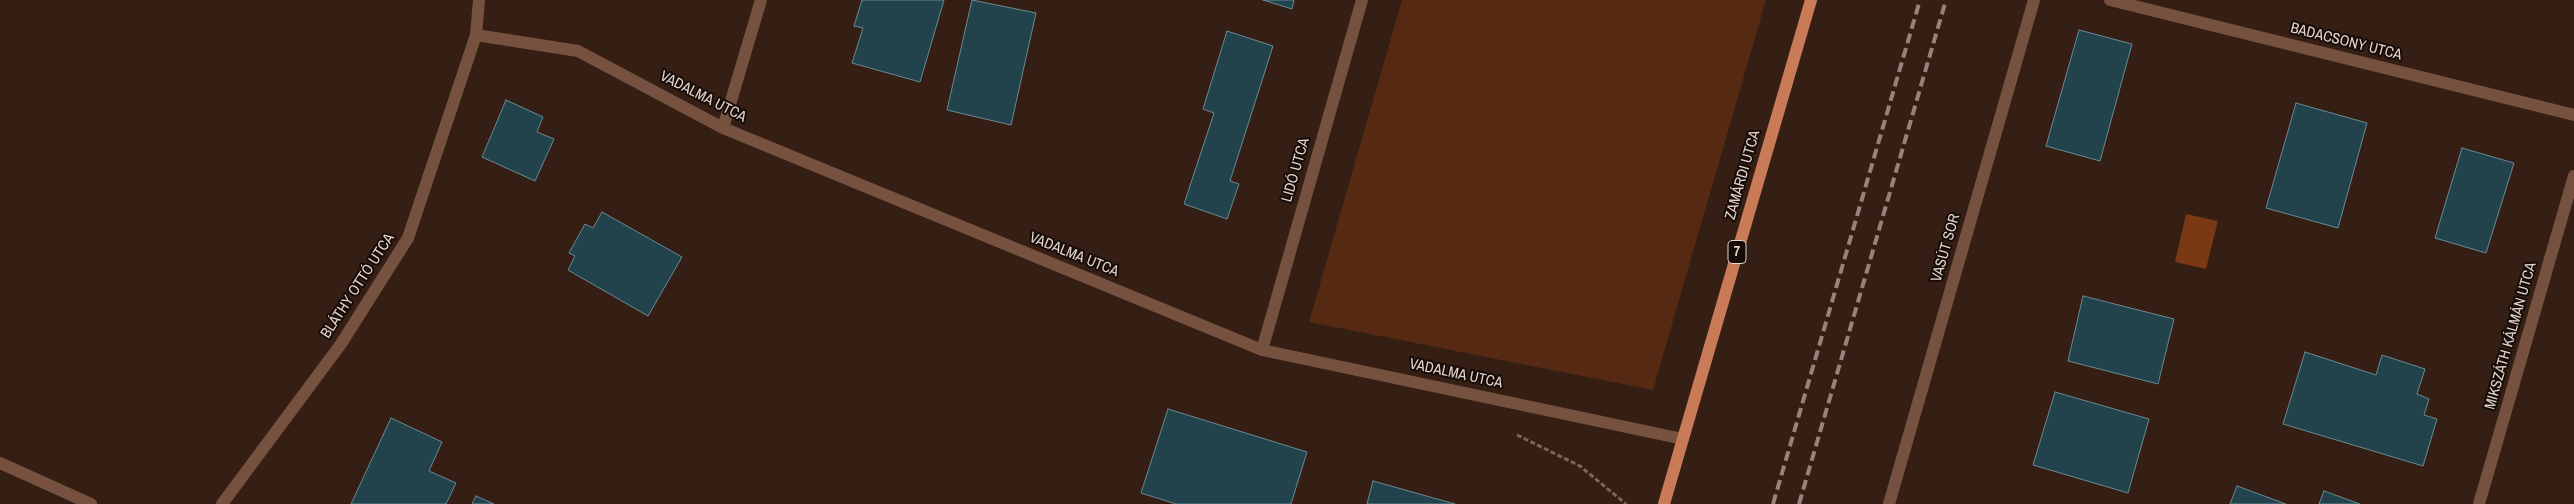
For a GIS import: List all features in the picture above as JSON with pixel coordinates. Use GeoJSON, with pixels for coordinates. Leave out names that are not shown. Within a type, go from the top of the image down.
{"type":"FeatureCollection","features":[{"type":"Feature","properties":{"kind":"main road","name":"ZAMÁRDI UTCA"},"geometry":{"type":"LineString","coordinates":[[1664,504],[1811,0]]}},
{"type":"Feature","properties":{"kind":"street","name":"BLÁTHY OTTÓ UTCA"},"geometry":{"type":"LineString","coordinates":[[222,504],[341,344],[408,238],[476,35],[479,0]]}},
{"type":"Feature","properties":{"kind":"street"},"geometry":{"type":"LineString","coordinates":[[723,128],[761,0]]}},
{"type":"Feature","properties":{"kind":"street","name":"LIDÓ UTCA"},"geometry":{"type":"LineString","coordinates":[[1262,350],[1362,0]]}},
{"type":"Feature","properties":{"kind":"street","name":"VASÚT SOR"},"geometry":{"type":"LineString","coordinates":[[1889,504],[2034,0]]}},
{"type":"Feature","properties":{"kind":"street","name":"BADACSONY UTCA"},"geometry":{"type":"LineString","coordinates":[[2110,0],[2574,115]]}},
{"type":"Feature","properties":{"kind":"street","name":"VADALMA UTCA"},"geometry":{"type":"LineString","coordinates":[[476,35],[578,51],[723,128],[1262,350],[1683,439]]}},
{"type":"Feature","properties":{"kind":"street","name":"MIKSZÁTH KÁLMÁN UTCA"},"geometry":{"type":"LineString","coordinates":[[2479,504],[2574,176]]}},
{"type":"Feature","properties":{"kind":"street"},"geometry":{"type":"LineString","coordinates":[[0,462],[91,504]]}},
{"type":"Feature","properties":{"kind":"shaded area"},"geometry":{"type":"Polygon","coordinates":[[[1402,0],[1766,0],[1653,390],[1309,322],[1402,0]]]}},
{"type":"Feature","properties":{"kind":"shaded area"},"geometry":{"type":"Polygon","coordinates":[[[2186,214],[2218,221],[2206,269],[2175,262],[2186,214]]]}},
{"type":"Feature","properties":{"kind":"building"},"geometry":{"type":"Polygon","coordinates":[[[862,0],[944,0],[920,82],[852,63],[863,28],[854,26],[862,0]]]}},
{"type":"Feature","properties":{"kind":"building"},"geometry":{"type":"Polygon","coordinates":[[[972,0],[1036,13],[1011,125],[947,110],[972,0]]]}},
{"type":"Feature","properties":{"kind":"building"},"geometry":{"type":"Polygon","coordinates":[[[1263,0],[1294,0],[1292,9],[1263,0]]]}},
{"type":"Feature","properties":{"kind":"building"},"geometry":{"type":"Polygon","coordinates":[[[2079,30],[2132,44],[2100,161],[2046,146],[2079,30]]]}},
{"type":"Feature","properties":{"kind":"building"},"geometry":{"type":"Polygon","coordinates":[[[1227,31],[1273,46],[1230,181],[1239,184],[1227,219],[1184,204],[1214,113],[1203,109],[1227,31]]]}},
{"type":"Feature","properties":{"kind":"building"},"geometry":{"type":"Polygon","coordinates":[[[506,100],[543,117],[537,132],[554,139],[535,181],[482,157],[506,100]]]}},
{"type":"Feature","properties":{"kind":"building"},"geometry":{"type":"Polygon","coordinates":[[[2296,103],[2367,123],[2338,228],[2266,208],[2296,103]]]}},
{"type":"Feature","properties":{"kind":"building"},"geometry":{"type":"Polygon","coordinates":[[[2462,148],[2514,163],[2486,253],[2435,238],[2462,148]]]}},
{"type":"Feature","properties":{"kind":"building"},"geometry":{"type":"Polygon","coordinates":[[[602,212],[682,257],[648,316],[568,270],[575,256],[569,253],[585,224],[593,228],[602,212]]]}},
{"type":"Feature","properties":{"kind":"building"},"geometry":{"type":"Polygon","coordinates":[[[2083,296],[2174,319],[2158,384],[2068,361],[2083,296]]]}},
{"type":"Feature","properties":{"kind":"building"},"geometry":{"type":"Polygon","coordinates":[[[2305,352],[2376,375],[2382,355],[2425,369],[2417,394],[2429,399],[2424,415],[2437,419],[2423,466],[2283,424],[2305,352]]]}},
{"type":"Feature","properties":{"kind":"building"},"geometry":{"type":"Polygon","coordinates":[[[2055,392],[2149,419],[2128,493],[2033,465],[2055,392]]]}},
{"type":"Feature","properties":{"kind":"building"},"geometry":{"type":"Polygon","coordinates":[[[1168,409],[1307,452],[1291,504],[1176,504],[1141,493],[1168,409]]]}},
{"type":"Feature","properties":{"kind":"building"},"geometry":{"type":"Polygon","coordinates":[[[391,418],[442,442],[429,471],[456,483],[446,504],[351,504],[391,418]]]}},
{"type":"Feature","properties":{"kind":"building"},"geometry":{"type":"Polygon","coordinates":[[[1373,481],[1455,504],[1367,504],[1373,481]]]}},
{"type":"Feature","properties":{"kind":"building"},"geometry":{"type":"Polygon","coordinates":[[[2237,486],[2286,504],[2230,504],[2237,486]]]}},
{"type":"Feature","properties":{"kind":"building"},"geometry":{"type":"Polygon","coordinates":[[[2324,491],[2360,504],[2319,504],[2324,491]]]}},
{"type":"Feature","properties":{"kind":"building"},"geometry":{"type":"Polygon","coordinates":[[[476,496],[494,504],[472,504],[476,496]]]}},
{"type":"Feature","properties":{"kind":"railway"},"geometry":{"type":"LineString","coordinates":[[1773,504],[1920,0]]}},
{"type":"Feature","properties":{"kind":"railway"},"geometry":{"type":"LineString","coordinates":[[1799,504],[1946,0]]}}]}
